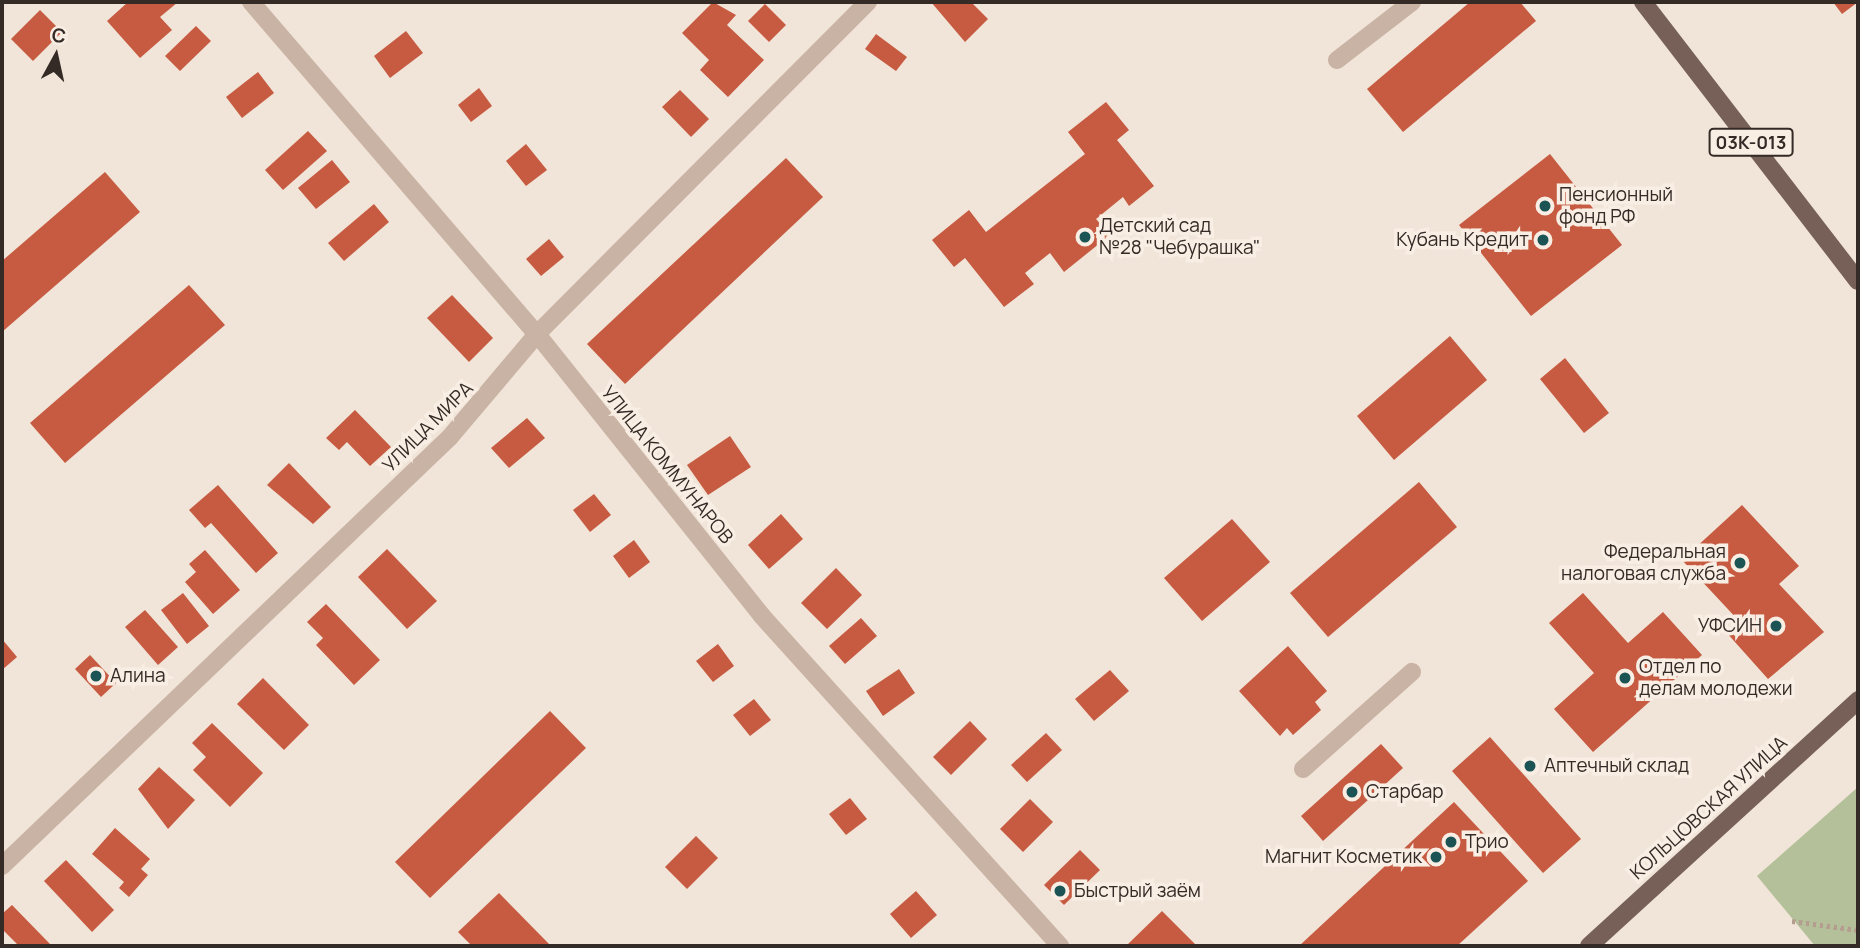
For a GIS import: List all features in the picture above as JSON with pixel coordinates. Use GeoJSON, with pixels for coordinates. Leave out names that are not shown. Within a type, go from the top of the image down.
{"type":"FeatureCollection","features":[{"type":"Feature","properties":{"kind":"main road","name":"03К-013"},"geometry":{"type":"LineString","coordinates":[[1643,2],[1858,281]]}},
{"type":"Feature","properties":{"kind":"main road","name":"КОЛЬЦОВСКАЯ УЛИЦА"},"geometry":{"type":"LineString","coordinates":[[1589,946],[1858,701]]}},
{"type":"Feature","properties":{"kind":"street","name":"УЛИЦА КОММУНАРОВ"},"geometry":{"type":"LineString","coordinates":[[251,2],[537,334],[762,616],[1060,946]]}},
{"type":"Feature","properties":{"kind":"street","name":"УЛИЦА МИРА"},"geometry":{"type":"LineString","coordinates":[[2,866],[450,437],[537,334],[868,2]]}},
{"type":"Feature","properties":{"kind":"street"},"geometry":{"type":"LineString","coordinates":[[1337,60],[1412,2]]}},
{"type":"Feature","properties":{"kind":"street"},"geometry":{"type":"LineString","coordinates":[[1303,769],[1412,672]]}},
{"type":"Feature","properties":{"kind":"path"},"geometry":{"type":"LineString","coordinates":[[1791,921],[1858,930]]}},
{"type":"Feature","properties":{"kind":"green space"},"geometry":{"type":"Polygon","coordinates":[[[1858,787],[1858,946],[1815,946],[1757,876],[1858,787]]]}},
{"type":"Feature","properties":{"kind":"building"},"geometry":{"type":"Polygon","coordinates":[[[128,2],[178,2],[160,17],[172,30],[140,58],[107,21],[128,2]]]}},
{"type":"Feature","properties":{"kind":"building"},"geometry":{"type":"Polygon","coordinates":[[[713,2],[736,15],[727,25],[764,60],[728,97],[700,70],[709,60],[682,33],[713,2]]]}},
{"type":"Feature","properties":{"kind":"building"},"geometry":{"type":"Polygon","coordinates":[[[931,2],[971,2],[988,19],[965,42],[931,2]]]}},
{"type":"Feature","properties":{"kind":"building"},"geometry":{"type":"Polygon","coordinates":[[[1470,2],[1520,2],[1536,21],[1403,132],[1367,89],[1470,2]]]}},
{"type":"Feature","properties":{"kind":"building"},"geometry":{"type":"Polygon","coordinates":[[[1833,2],[1858,2],[1842,14],[1833,2]]]}},
{"type":"Feature","properties":{"kind":"building"},"geometry":{"type":"Polygon","coordinates":[[[765,4],[786,25],[769,42],[748,21],[765,4]]]}},
{"type":"Feature","properties":{"kind":"building"},"geometry":{"type":"Polygon","coordinates":[[[40,10],[62,32],[33,61],[11,39],[40,10]]]}},
{"type":"Feature","properties":{"kind":"building"},"geometry":{"type":"Polygon","coordinates":[[[196,26],[211,41],[180,71],[165,56],[196,26]]]}},
{"type":"Feature","properties":{"kind":"building"},"geometry":{"type":"Polygon","coordinates":[[[406,31],[423,53],[390,78],[374,56],[406,31]]]}},
{"type":"Feature","properties":{"kind":"building"},"geometry":{"type":"Polygon","coordinates":[[[876,34],[907,57],[896,71],[865,49],[876,34]]]}},
{"type":"Feature","properties":{"kind":"building"},"geometry":{"type":"Polygon","coordinates":[[[258,72],[274,93],[242,118],[226,97],[258,72]]]}},
{"type":"Feature","properties":{"kind":"building"},"geometry":{"type":"Polygon","coordinates":[[[479,88],[492,106],[471,122],[458,105],[479,88]]]}},
{"type":"Feature","properties":{"kind":"building"},"geometry":{"type":"Polygon","coordinates":[[[680,90],[709,119],[691,137],[662,107],[680,90]]]}},
{"type":"Feature","properties":{"kind":"building"},"geometry":{"type":"Polygon","coordinates":[[[1106,102],[1129,130],[1117,140],[1154,186],[1129,206],[1123,197],[1096,219],[1110,235],[1064,272],[1050,253],[1025,273],[1034,284],[1004,307],[965,258],[954,267],[932,240],[969,210],[986,232],[1085,154],[1068,132],[1106,102]]]}},
{"type":"Feature","properties":{"kind":"building"},"geometry":{"type":"Polygon","coordinates":[[[308,131],[327,151],[283,190],[265,170],[308,131]]]}},
{"type":"Feature","properties":{"kind":"building"},"geometry":{"type":"Polygon","coordinates":[[[526,144],[547,170],[526,186],[506,161],[526,144]]]}},
{"type":"Feature","properties":{"kind":"building"},"geometry":{"type":"Polygon","coordinates":[[[1550,154],[1622,245],[1531,316],[1459,225],[1550,154]]]}},
{"type":"Feature","properties":{"kind":"building"},"geometry":{"type":"Polygon","coordinates":[[[786,158],[823,197],[625,384],[587,344],[786,158]]]}},
{"type":"Feature","properties":{"kind":"building"},"geometry":{"type":"Polygon","coordinates":[[[332,160],[350,182],[316,209],[298,188],[332,160]]]}},
{"type":"Feature","properties":{"kind":"building"},"geometry":{"type":"Polygon","coordinates":[[[105,172],[140,212],[2,332],[2,261],[105,172]]]}},
{"type":"Feature","properties":{"kind":"building"},"geometry":{"type":"Polygon","coordinates":[[[374,204],[389,222],[344,261],[328,243],[374,204]]]}},
{"type":"Feature","properties":{"kind":"building"},"geometry":{"type":"Polygon","coordinates":[[[549,239],[564,257],[541,276],[526,259],[549,239]]]}},
{"type":"Feature","properties":{"kind":"building"},"geometry":{"type":"Polygon","coordinates":[[[189,285],[225,325],[65,463],[30,423],[189,285]]]}},
{"type":"Feature","properties":{"kind":"building"},"geometry":{"type":"Polygon","coordinates":[[[452,295],[493,338],[469,362],[427,318],[452,295]]]}},
{"type":"Feature","properties":{"kind":"building"},"geometry":{"type":"Polygon","coordinates":[[[1450,336],[1487,380],[1394,460],[1357,416],[1450,336]]]}},
{"type":"Feature","properties":{"kind":"building"},"geometry":{"type":"Polygon","coordinates":[[[1565,358],[1609,413],[1584,433],[1540,379],[1565,358]]]}},
{"type":"Feature","properties":{"kind":"building"},"geometry":{"type":"Polygon","coordinates":[[[355,410],[391,447],[370,466],[347,442],[339,450],[326,438],[355,410]]]}},
{"type":"Feature","properties":{"kind":"building"},"geometry":{"type":"Polygon","coordinates":[[[527,418],[545,438],[509,468],[491,448],[527,418]]]}},
{"type":"Feature","properties":{"kind":"building"},"geometry":{"type":"Polygon","coordinates":[[[730,436],[751,467],[708,495],[687,465],[730,436]]]}},
{"type":"Feature","properties":{"kind":"building"},"geometry":{"type":"Polygon","coordinates":[[[289,463],[331,507],[313,524],[267,485],[289,463]]]}},
{"type":"Feature","properties":{"kind":"building"},"geometry":{"type":"Polygon","coordinates":[[[1419,482],[1457,527],[1328,637],[1290,593],[1419,482]]]}},
{"type":"Feature","properties":{"kind":"building"},"geometry":{"type":"Polygon","coordinates":[[[218,485],[278,553],[256,573],[211,523],[205,528],[189,510],[218,485]]]}},
{"type":"Feature","properties":{"kind":"building"},"geometry":{"type":"Polygon","coordinates":[[[594,494],[611,515],[590,532],[573,510],[594,494]]]}},
{"type":"Feature","properties":{"kind":"building"},"geometry":{"type":"Polygon","coordinates":[[[1742,505],[1799,566],[1779,584],[1824,632],[1768,679],[1726,632],[1739,621],[1682,560],[1742,505]]]}},
{"type":"Feature","properties":{"kind":"building"},"geometry":{"type":"Polygon","coordinates":[[[781,514],[803,539],[769,569],[748,545],[781,514]]]}},
{"type":"Feature","properties":{"kind":"building"},"geometry":{"type":"Polygon","coordinates":[[[1232,519],[1270,562],[1202,621],[1164,578],[1232,519]]]}},
{"type":"Feature","properties":{"kind":"building"},"geometry":{"type":"Polygon","coordinates":[[[634,540],[650,562],[629,578],[613,556],[634,540]]]}},
{"type":"Feature","properties":{"kind":"building"},"geometry":{"type":"Polygon","coordinates":[[[387,549],[437,601],[407,629],[358,577],[387,549]]]}},
{"type":"Feature","properties":{"kind":"building"},"geometry":{"type":"Polygon","coordinates":[[[205,550],[240,590],[213,614],[185,582],[196,572],[189,564],[205,550]]]}},
{"type":"Feature","properties":{"kind":"building"},"geometry":{"type":"Polygon","coordinates":[[[836,568],[862,595],[827,629],[801,603],[836,568]]]}},
{"type":"Feature","properties":{"kind":"building"},"geometry":{"type":"Polygon","coordinates":[[[183,593],[209,626],[187,644],[161,610],[183,593]]]}},
{"type":"Feature","properties":{"kind":"building"},"geometry":{"type":"Polygon","coordinates":[[[1583,593],[1628,643],[1663,612],[1702,655],[1593,752],[1554,709],[1594,673],[1549,623],[1583,593]]]}},
{"type":"Feature","properties":{"kind":"building"},"geometry":{"type":"Polygon","coordinates":[[[326,604],[380,660],[354,685],[316,645],[323,638],[307,622],[326,604]]]}},
{"type":"Feature","properties":{"kind":"building"},"geometry":{"type":"Polygon","coordinates":[[[145,610],[178,647],[158,665],[125,627],[145,610]]]}},
{"type":"Feature","properties":{"kind":"building"},"geometry":{"type":"Polygon","coordinates":[[[861,618],[877,636],[845,664],[829,646],[861,618]]]}},
{"type":"Feature","properties":{"kind":"building"},"geometry":{"type":"Polygon","coordinates":[[[2,639],[17,657],[2,670],[2,639]]]}},
{"type":"Feature","properties":{"kind":"building"},"geometry":{"type":"Polygon","coordinates":[[[718,644],[734,666],[713,682],[696,661],[718,644]]]}},
{"type":"Feature","properties":{"kind":"building"},"geometry":{"type":"Polygon","coordinates":[[[1288,646],[1327,691],[1315,702],[1321,710],[1293,735],[1287,728],[1280,736],[1239,691],[1288,646]]]}},
{"type":"Feature","properties":{"kind":"building","name":"Алина"},"geometry":{"type":"Polygon","coordinates":[[[90,655],[116,683],[101,697],[75,669],[90,655]]]}},
{"type":"Feature","properties":{"kind":"building"},"geometry":{"type":"Polygon","coordinates":[[[899,669],[915,693],[883,716],[866,691],[899,669]]]}},
{"type":"Feature","properties":{"kind":"building"},"geometry":{"type":"Polygon","coordinates":[[[1110,670],[1129,691],[1094,721],[1075,699],[1110,670]]]}},
{"type":"Feature","properties":{"kind":"building"},"geometry":{"type":"Polygon","coordinates":[[[263,678],[309,725],[284,750],[237,704],[263,678]]]}},
{"type":"Feature","properties":{"kind":"building"},"geometry":{"type":"Polygon","coordinates":[[[754,699],[771,720],[750,736],[733,715],[754,699]]]}},
{"type":"Feature","properties":{"kind":"building"},"geometry":{"type":"Polygon","coordinates":[[[550,711],[586,748],[430,898],[395,862],[550,711]]]}},
{"type":"Feature","properties":{"kind":"building"},"geometry":{"type":"Polygon","coordinates":[[[970,721],[987,739],[951,775],[933,757],[970,721]]]}},
{"type":"Feature","properties":{"kind":"building"},"geometry":{"type":"Polygon","coordinates":[[[212,723],[263,773],[230,807],[193,770],[206,757],[192,743],[212,723]]]}},
{"type":"Feature","properties":{"kind":"building"},"geometry":{"type":"Polygon","coordinates":[[[1046,733],[1062,750],[1027,782],[1011,765],[1046,733]]]}},
{"type":"Feature","properties":{"kind":"building"},"geometry":{"type":"Polygon","coordinates":[[[1490,737],[1581,839],[1543,873],[1452,771],[1490,737]]]}},
{"type":"Feature","properties":{"kind":"building","name":"Старбар"},"geometry":{"type":"Polygon","coordinates":[[[1381,744],[1403,768],[1323,841],[1301,816],[1381,744]]]}},
{"type":"Feature","properties":{"kind":"building"},"geometry":{"type":"Polygon","coordinates":[[[159,767],[195,800],[168,829],[138,789],[159,767]]]}},
{"type":"Feature","properties":{"kind":"building"},"geometry":{"type":"Polygon","coordinates":[[[850,798],[867,819],[846,835],[829,814],[850,798]]]}},
{"type":"Feature","properties":{"kind":"building"},"geometry":{"type":"Polygon","coordinates":[[[1030,799],[1053,822],[1023,852],[1000,829],[1030,799]]]}},
{"type":"Feature","properties":{"kind":"building","name":"Трио"},"geometry":{"type":"Polygon","coordinates":[[[1454,802],[1528,881],[1457,946],[1299,946],[1454,802]]]}},
{"type":"Feature","properties":{"kind":"building"},"geometry":{"type":"Polygon","coordinates":[[[115,828],[150,859],[141,869],[148,875],[129,897],[119,888],[124,882],[92,854],[115,828]]]}},
{"type":"Feature","properties":{"kind":"building"},"geometry":{"type":"Polygon","coordinates":[[[696,836],[718,858],[687,889],[665,867],[696,836]]]}},
{"type":"Feature","properties":{"kind":"building"},"geometry":{"type":"Polygon","coordinates":[[[1080,850],[1100,870],[1064,905],[1044,885],[1080,850]]]}},
{"type":"Feature","properties":{"kind":"building"},"geometry":{"type":"Polygon","coordinates":[[[66,860],[114,910],[92,932],[44,881],[66,860]]]}},
{"type":"Feature","properties":{"kind":"building"},"geometry":{"type":"Polygon","coordinates":[[[916,891],[937,915],[911,938],[890,914],[916,891]]]}},
{"type":"Feature","properties":{"kind":"building"},"geometry":{"type":"Polygon","coordinates":[[[499,893],[551,946],[472,946],[458,932],[499,893]]]}},
{"type":"Feature","properties":{"kind":"building"},"geometry":{"type":"Polygon","coordinates":[[[12,905],[50,944],[48,946],[19,946],[2,929],[2,914],[12,905]]]}},
{"type":"Feature","properties":{"kind":"building"},"geometry":{"type":"Polygon","coordinates":[[[1162,911],[1197,946],[1126,946],[1162,911]]]}},
{"type":"Feature","properties":{"kind":"place","name":"Пенсионный фонд РФ"},"geometry":{"type":"Point","coordinates":[1545,206]}},
{"type":"Feature","properties":{"kind":"place","name":"Детский сад №28 \"Чебурашка\""},"geometry":{"type":"Point","coordinates":[1085,237]}},
{"type":"Feature","properties":{"kind":"place","name":"Кубань Кредит"},"geometry":{"type":"Point","coordinates":[1543,240]}},
{"type":"Feature","properties":{"kind":"place","name":"Федеральная налоговая служба"},"geometry":{"type":"Point","coordinates":[1740,563]}},
{"type":"Feature","properties":{"kind":"place","name":"УФСИН"},"geometry":{"type":"Point","coordinates":[1776,626]}},
{"type":"Feature","properties":{"kind":"place","name":"Алина"},"geometry":{"type":"Point","coordinates":[96,676]}},
{"type":"Feature","properties":{"kind":"place","name":"Отдел по делам молодежи"},"geometry":{"type":"Point","coordinates":[1625,678]}},
{"type":"Feature","properties":{"kind":"place","name":"Аптечный склад"},"geometry":{"type":"Point","coordinates":[1530,766]}},
{"type":"Feature","properties":{"kind":"place","name":"Старбар"},"geometry":{"type":"Point","coordinates":[1352,792]}},
{"type":"Feature","properties":{"kind":"place","name":"Трио"},"geometry":{"type":"Point","coordinates":[1451,842]}},
{"type":"Feature","properties":{"kind":"place","name":"Магнит Косметик"},"geometry":{"type":"Point","coordinates":[1436,857]}},
{"type":"Feature","properties":{"kind":"place","name":"Быстрый заём"},"geometry":{"type":"Point","coordinates":[1060,891]}}]}
